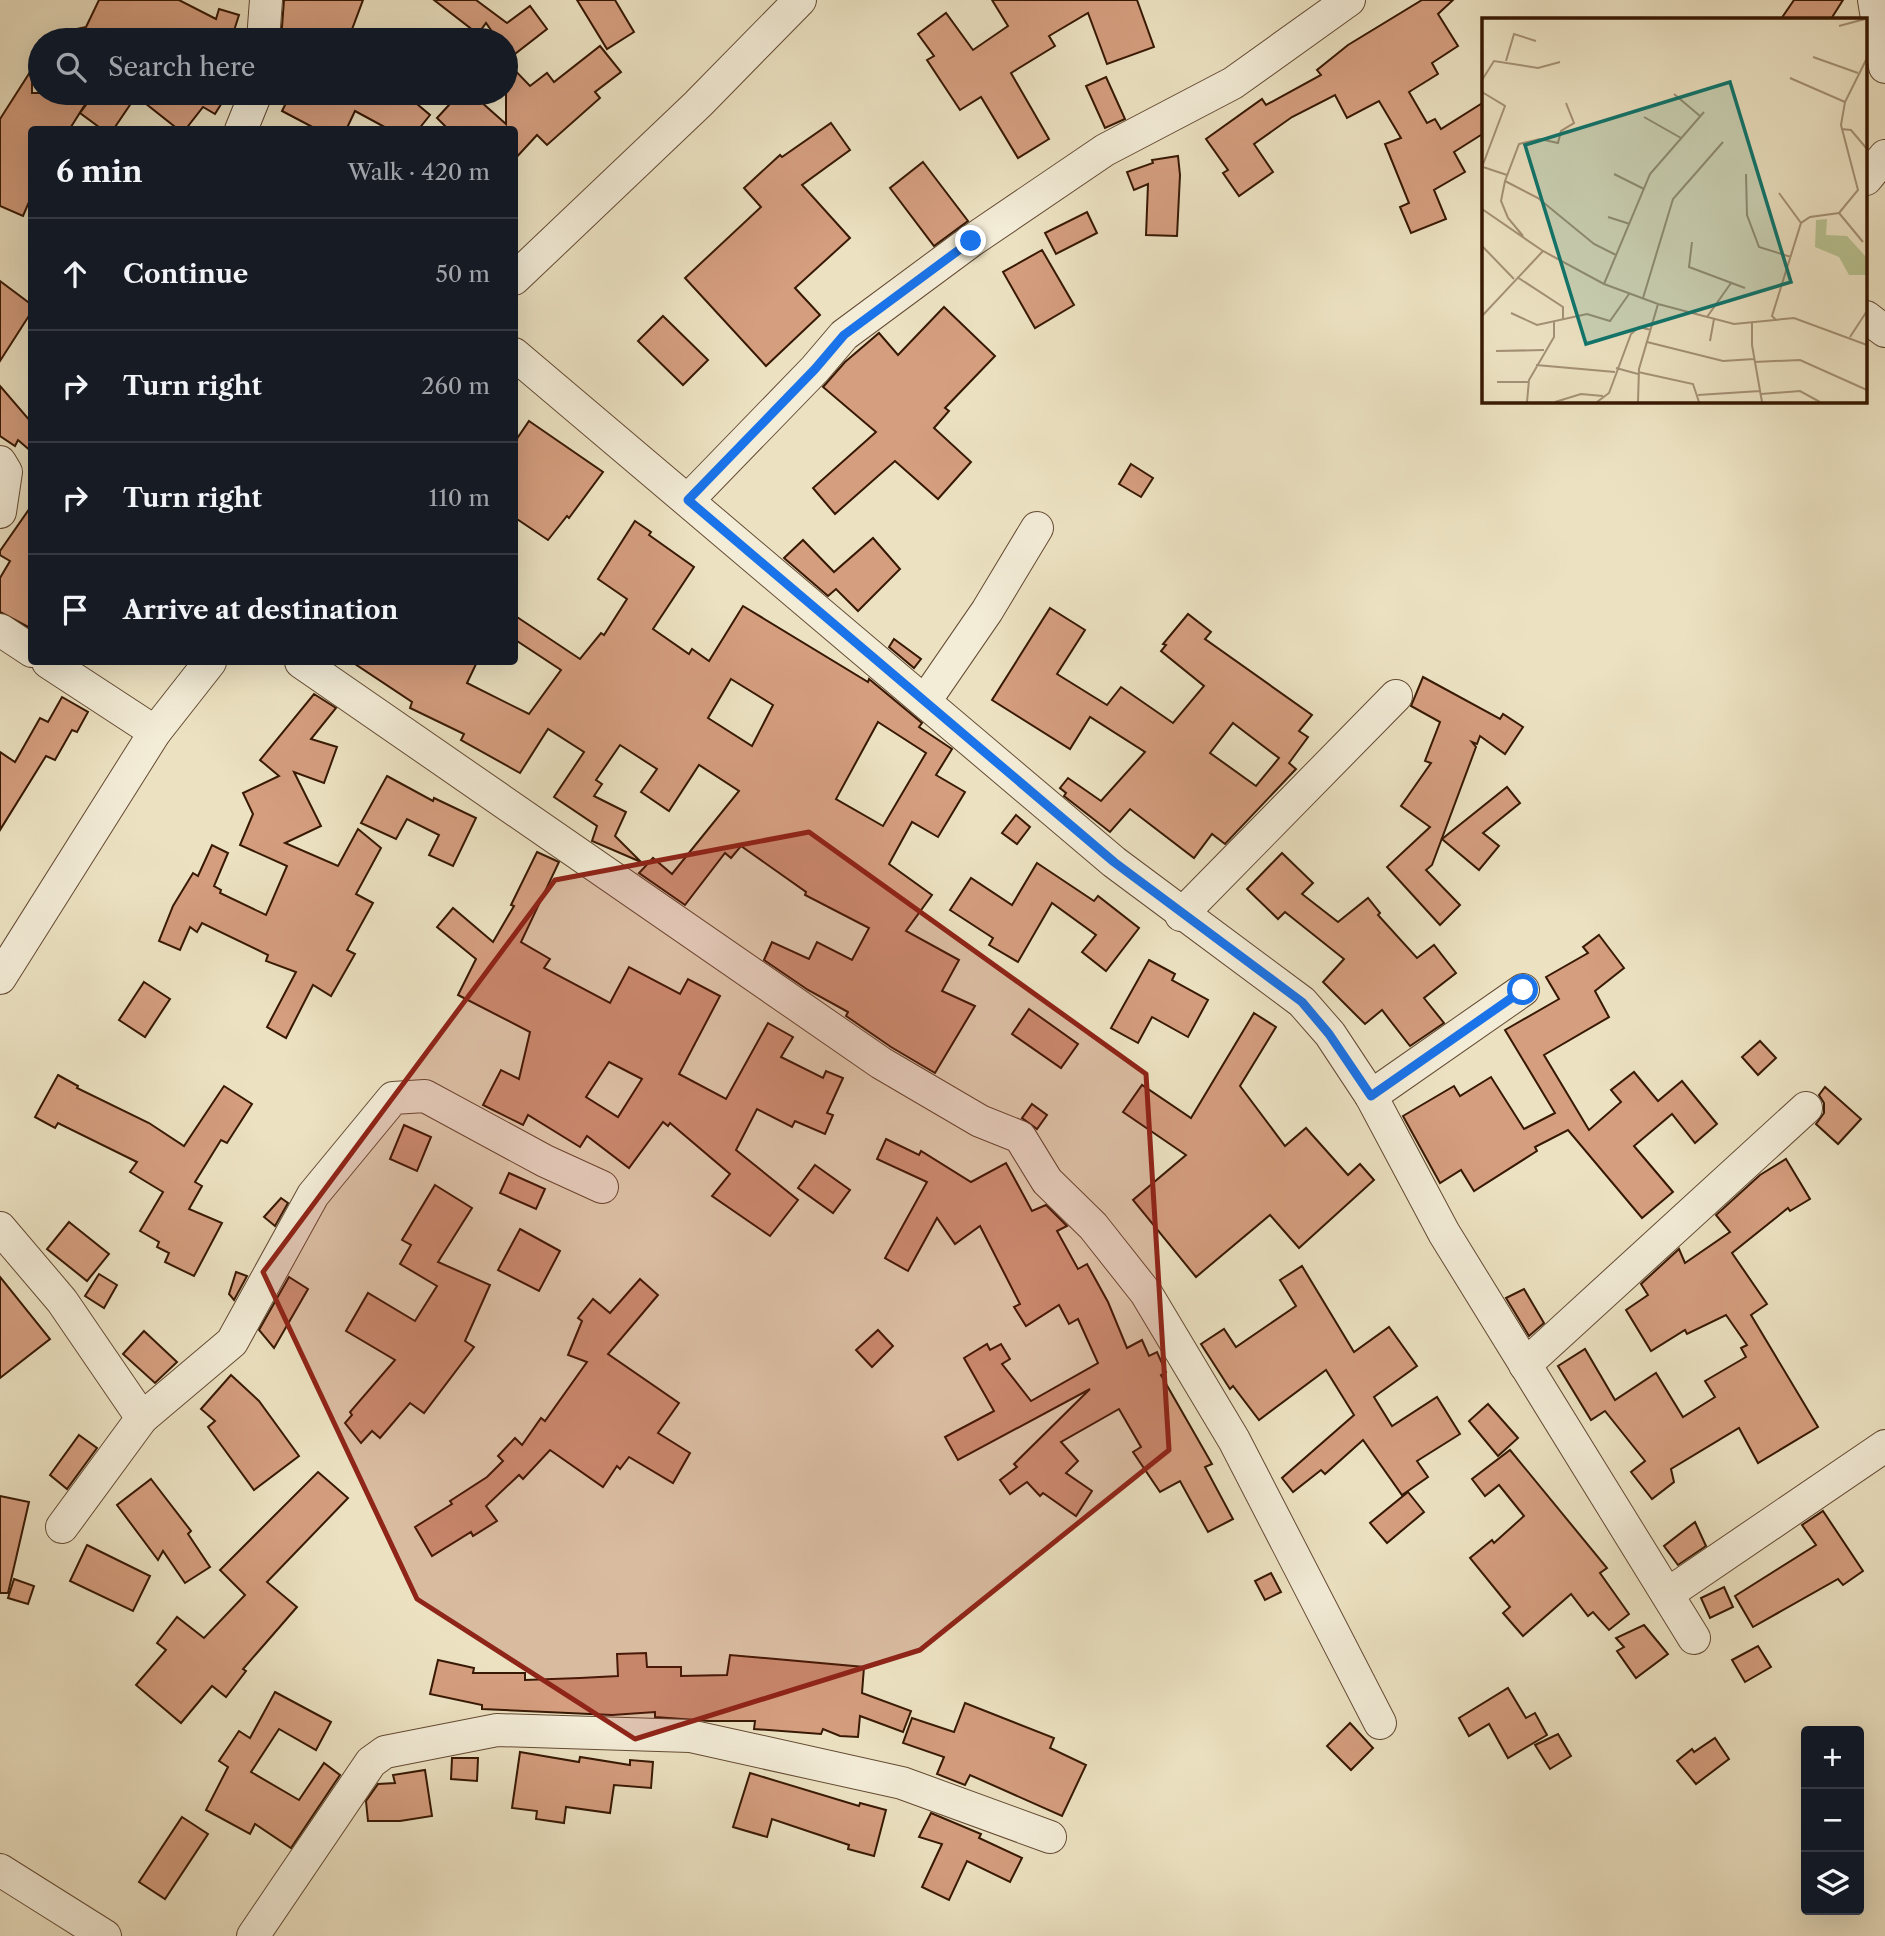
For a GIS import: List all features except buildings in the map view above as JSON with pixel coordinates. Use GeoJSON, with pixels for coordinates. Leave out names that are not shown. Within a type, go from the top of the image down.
{"type":"FeatureCollection","features":[{"type":"Feature","properties":{"kind":"street"},"geometry":{"type":"LineString","coordinates":[[264,28],[267,0]]}},
{"type":"Feature","properties":{"kind":"street"},"geometry":{"type":"LineString","coordinates":[[518,275],[698,104],[800,0]]}},
{"type":"Feature","properties":{"kind":"street"},"geometry":{"type":"LineString","coordinates":[[688,500],[815,369],[844,335],[971,241],[1105,150],[1233,83],[1349,0]]}},
{"type":"Feature","properties":{"kind":"street"},"geometry":{"type":"LineString","coordinates":[[1874,0],[1885,67]]}},
{"type":"Feature","properties":{"kind":"street"},"geometry":{"type":"LineString","coordinates":[[243,126],[251,105]]}},
{"type":"Feature","properties":{"kind":"street"},"geometry":{"type":"LineString","coordinates":[[1868,177],[1885,156]]}},
{"type":"Feature","properties":{"kind":"street"},"geometry":{"type":"LineString","coordinates":[[1868,318],[1885,331]]}},
{"type":"Feature","properties":{"kind":"street"},"geometry":{"type":"LineString","coordinates":[[518,357],[1114,862],[1181,915],[1302,1002],[1329,1034],[1371,1096],[1444,1233],[1669,1593],[1694,1638]]}},
{"type":"Feature","properties":{"kind":"street"},"geometry":{"type":"LineString","coordinates":[[0,462],[6,472],[0,513]]}},
{"type":"Feature","properties":{"kind":"street"},"geometry":{"type":"LineString","coordinates":[[925,701],[987,611],[1037,528]]}},
{"type":"Feature","properties":{"kind":"street"},"geometry":{"type":"LineString","coordinates":[[0,630],[28,648]]}},
{"type":"Feature","properties":{"kind":"street"},"geometry":{"type":"LineString","coordinates":[[53,665],[155,732]]}},
{"type":"Feature","properties":{"kind":"street"},"geometry":{"type":"LineString","coordinates":[[0,978],[155,732],[208,665]]}},
{"type":"Feature","properties":{"kind":"street"},"geometry":{"type":"LineString","coordinates":[[305,665],[881,1063],[980,1121],[1020,1137],[1047,1181],[1093,1226],[1146,1293],[1234,1440],[1380,1723]]}},
{"type":"Feature","properties":{"kind":"street"},"geometry":{"type":"LineString","coordinates":[[1181,915],[1396,696]]}},
{"type":"Feature","properties":{"kind":"street"},"geometry":{"type":"LineString","coordinates":[[1371,1096],[1523,990]]}},
{"type":"Feature","properties":{"kind":"street"},"geometry":{"type":"LineString","coordinates":[[62,1527],[142,1418],[232,1342],[313,1195],[393,1098],[425,1096],[545,1161],[602,1187]]}},
{"type":"Feature","properties":{"kind":"street"},"geometry":{"type":"LineString","coordinates":[[1525,1365],[1805,1108]]}},
{"type":"Feature","properties":{"kind":"street"},"geometry":{"type":"LineString","coordinates":[[0,1228],[62,1301],[142,1418]]}},
{"type":"Feature","properties":{"kind":"street"},"geometry":{"type":"LineString","coordinates":[[1669,1593],[1885,1446]]}},
{"type":"Feature","properties":{"kind":"street"},"geometry":{"type":"LineString","coordinates":[[253,1936],[372,1762],[385,1752],[497,1730],[690,1736],[902,1783],[1050,1837]]}},
{"type":"Feature","properties":{"kind":"street"},"geometry":{"type":"LineString","coordinates":[[0,1870],[104,1936]]}},
{"type":"Feature","properties":{"kind":"highlighted area"},"geometry":{"type":"Polygon","coordinates":[[[809,832],[1146,1074],[1169,1450],[920,1650],[635,1739],[417,1599],[263,1272],[555,880],[809,832]]]}},
{"type":"Feature","properties":{"kind":"route"},"geometry":{"type":"LineString","coordinates":[[971,241],[844,335],[815,369],[688,500],[1114,862],[1181,915],[1302,1002],[1329,1034],[1371,1096],[1523,990]]}}]}
